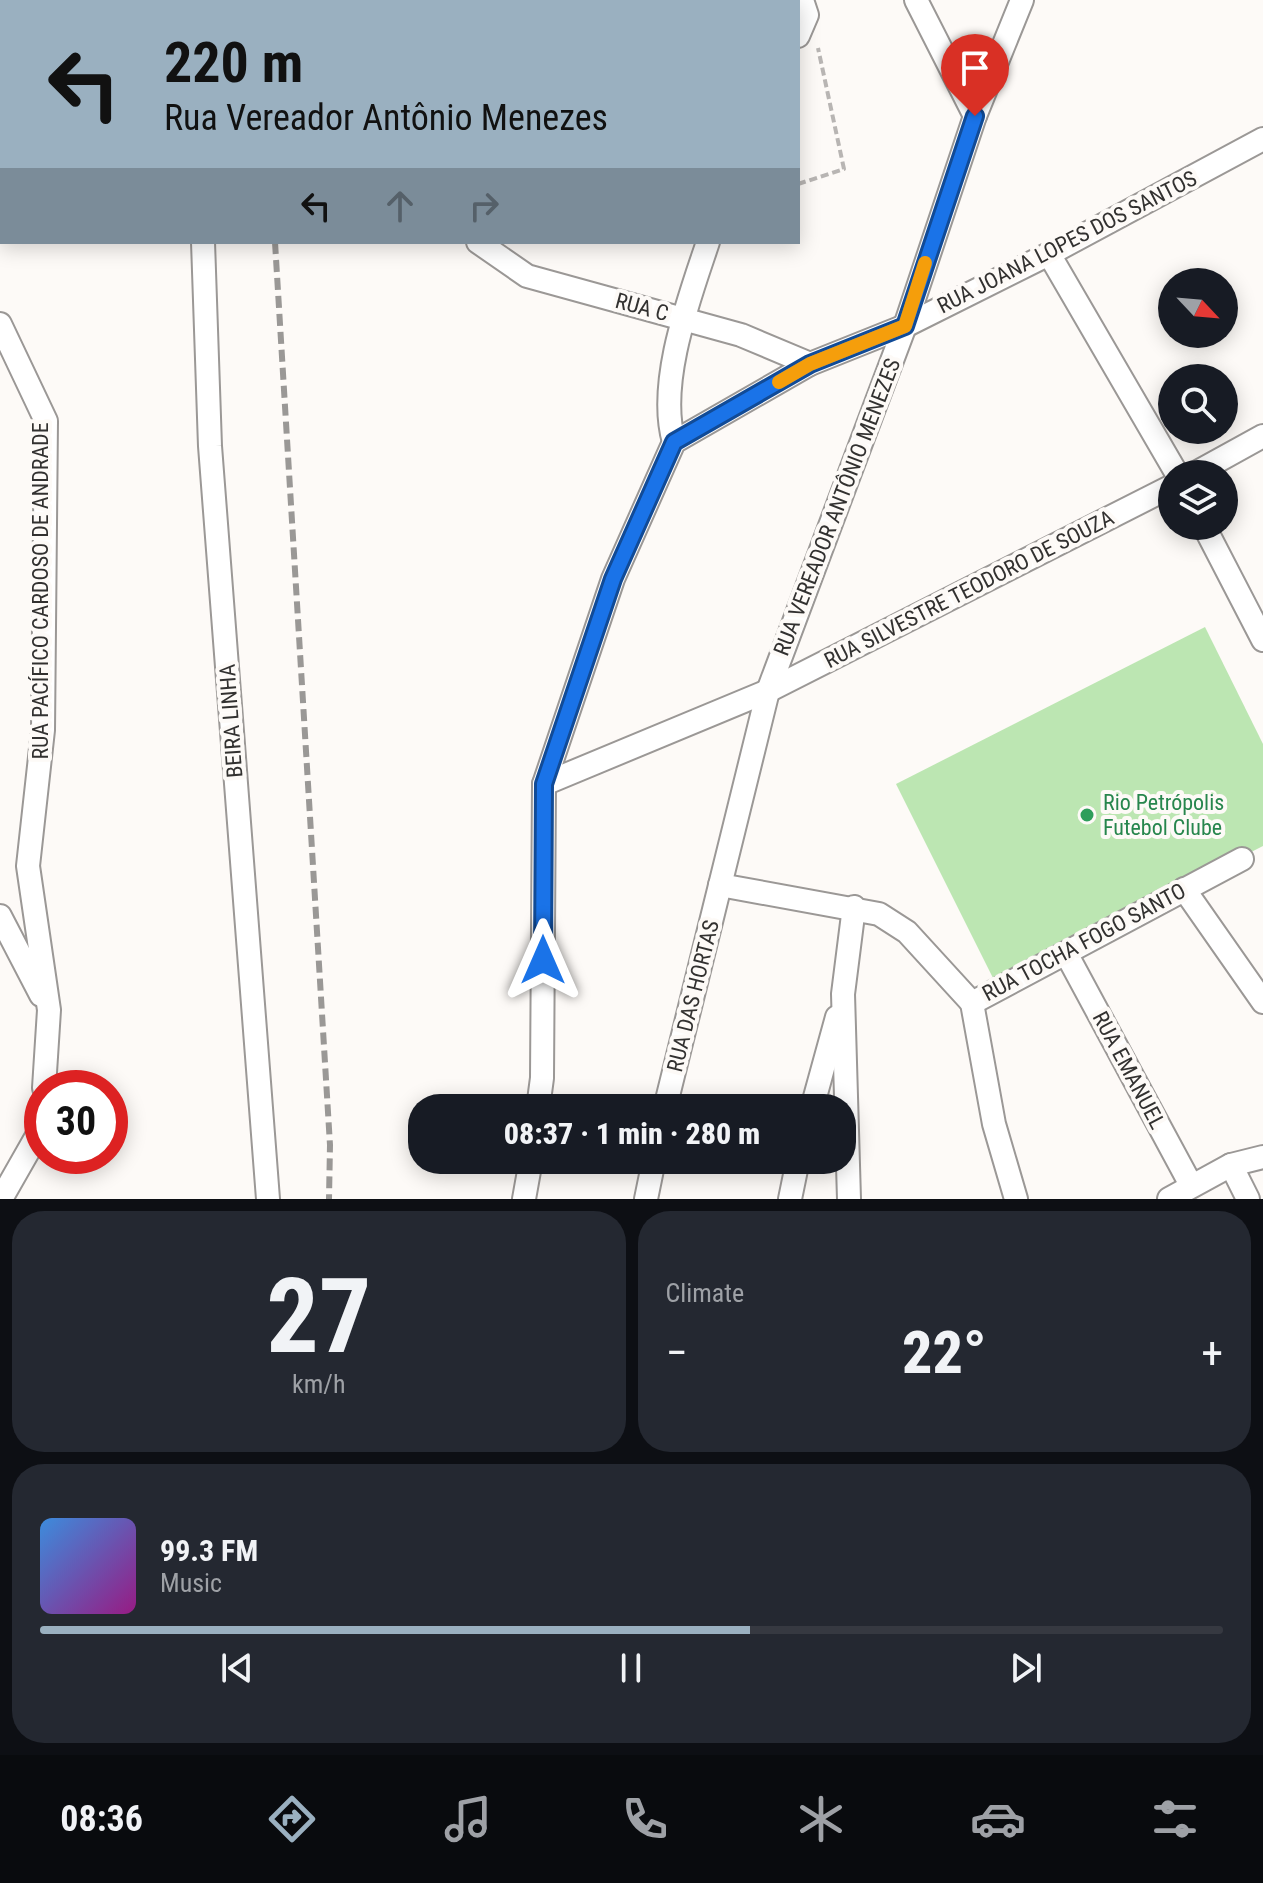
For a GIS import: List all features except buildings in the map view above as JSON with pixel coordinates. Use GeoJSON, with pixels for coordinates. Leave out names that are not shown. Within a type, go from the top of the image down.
{"type":"FeatureCollection","features":[{"type":"Feature","properties":{"kind":"street"},"geometry":{"type":"LineString","coordinates":[[916,0],[975,116]]}},
{"type":"Feature","properties":{"kind":"street","name":"RUA VEREADOR ANTÔNIO MENEZES"},"geometry":{"type":"LineString","coordinates":[[720,885],[768,691],[905,326],[975,116],[1022,0]]}},
{"type":"Feature","properties":{"kind":"street","name":"RUA JOANA LOPES DOS SANTOS"},"geometry":{"type":"LineString","coordinates":[[674,442],[810,364],[905,326],[1049,254],[1263,139]]}},
{"type":"Feature","properties":{"kind":"street","name":"BEIRA LINHA"},"geometry":{"type":"LineString","coordinates":[[203,244],[210,446],[268,1199]]}},
{"type":"Feature","properties":{"kind":"street","name":"RUA C"},"geometry":{"type":"LineString","coordinates":[[481,244],[527,276],[741,335],[810,364]]}},
{"type":"Feature","properties":{"kind":"street"},"geometry":{"type":"LineString","coordinates":[[540,1094],[544,784],[613,579],[674,442],[667,416],[683,318],[707,244]]}},
{"type":"Feature","properties":{"kind":"street"},"geometry":{"type":"LineString","coordinates":[[1049,254],[1169,460]]}},
{"type":"Feature","properties":{"kind":"street","name":"RUA PACÍFICO CARDOSO DE ANDRADE"},"geometry":{"type":"LineString","coordinates":[[0,324],[46,421],[43,730],[28,866],[49,1010],[45,1070]]}},
{"type":"Feature","properties":{"kind":"street"},"geometry":{"type":"LineString","coordinates":[[1219,460],[1263,436]]}},
{"type":"Feature","properties":{"kind":"street","name":"RUA SILVESTRE TEODORO DE SOUZA"},"geometry":{"type":"LineString","coordinates":[[544,784],[768,691],[1158,493]]}},
{"type":"Feature","properties":{"kind":"street"},"geometry":{"type":"LineString","coordinates":[[1211,540],[1263,640]]}},
{"type":"Feature","properties":{"kind":"street","name":"RUA TOCHA FOGO SANTO"},"geometry":{"type":"LineString","coordinates":[[720,885],[854,907],[879,914],[907,932],[972,1003],[1242,859]]}},
{"type":"Feature","properties":{"kind":"street","name":"RUA DAS HORTAS"},"geometry":{"type":"LineString","coordinates":[[668,1094],[720,885]]}},
{"type":"Feature","properties":{"kind":"street"},"geometry":{"type":"LineString","coordinates":[[1184,889],[1263,1002]]}},
{"type":"Feature","properties":{"kind":"street"},"geometry":{"type":"LineString","coordinates":[[816,1094],[843,994],[854,907]]}},
{"type":"Feature","properties":{"kind":"street"},"geometry":{"type":"LineString","coordinates":[[0,916],[49,1010]]}},
{"type":"Feature","properties":{"kind":"street","name":"RUA EMANUEL"},"geometry":{"type":"LineString","coordinates":[[1067,955],[1191,1185]]}},
{"type":"Feature","properties":{"kind":"street"},"geometry":{"type":"LineString","coordinates":[[843,994],[849,1199]]}},
{"type":"Feature","properties":{"kind":"street"},"geometry":{"type":"LineString","coordinates":[[972,1003],[994,1124],[1016,1199]]}},
{"type":"Feature","properties":{"kind":"street"},"geometry":{"type":"LineString","coordinates":[[1169,1199],[1231,1165],[1263,1157]]}},
{"type":"Feature","properties":{"kind":"street"},"geometry":{"type":"LineString","coordinates":[[24,1159],[7,1189],[25,1199]]}},
{"type":"Feature","properties":{"kind":"street"},"geometry":{"type":"LineString","coordinates":[[1231,1165],[1248,1199]]}},
{"type":"Feature","properties":{"kind":"street"},"geometry":{"type":"LineString","coordinates":[[524,1199],[528,1174]]}},
{"type":"Feature","properties":{"kind":"street"},"geometry":{"type":"LineString","coordinates":[[646,1199],[651,1174]]}},
{"type":"Feature","properties":{"kind":"street"},"geometry":{"type":"LineString","coordinates":[[790,1199],[795,1174]]}},
{"type":"Feature","properties":{"kind":"path"},"geometry":{"type":"LineString","coordinates":[[800,183],[844,169],[818,48],[804,8]]}},
{"type":"Feature","properties":{"kind":"green space","name":"Rio Petrópolis Futebol Clube"},"geometry":{"type":"Polygon","coordinates":[[[1205,627],[1263,744],[1263,846],[995,982],[896,784],[1205,627]]]}},
{"type":"Feature","properties":{"kind":"railway"},"geometry":{"type":"LineString","coordinates":[[275,244],[330,1145],[329,1199]]}},
{"type":"Feature","properties":{"kind":"slow traffic"},"geometry":{"type":"LineString","coordinates":[[779,382],[810,364],[881,333],[905,326],[925,263]]}},
{"type":"Feature","properties":{"kind":"place","name":"Rio Petrópolis Futebol Clube"},"geometry":{"type":"Point","coordinates":[1087,815]}},
{"type":"Feature","properties":{"kind":"route"},"geometry":{"type":"LineString","coordinates":[[543,960],[544,784],[613,579],[674,442],[810,364],[881,333],[905,326],[975,116]]}}]}
